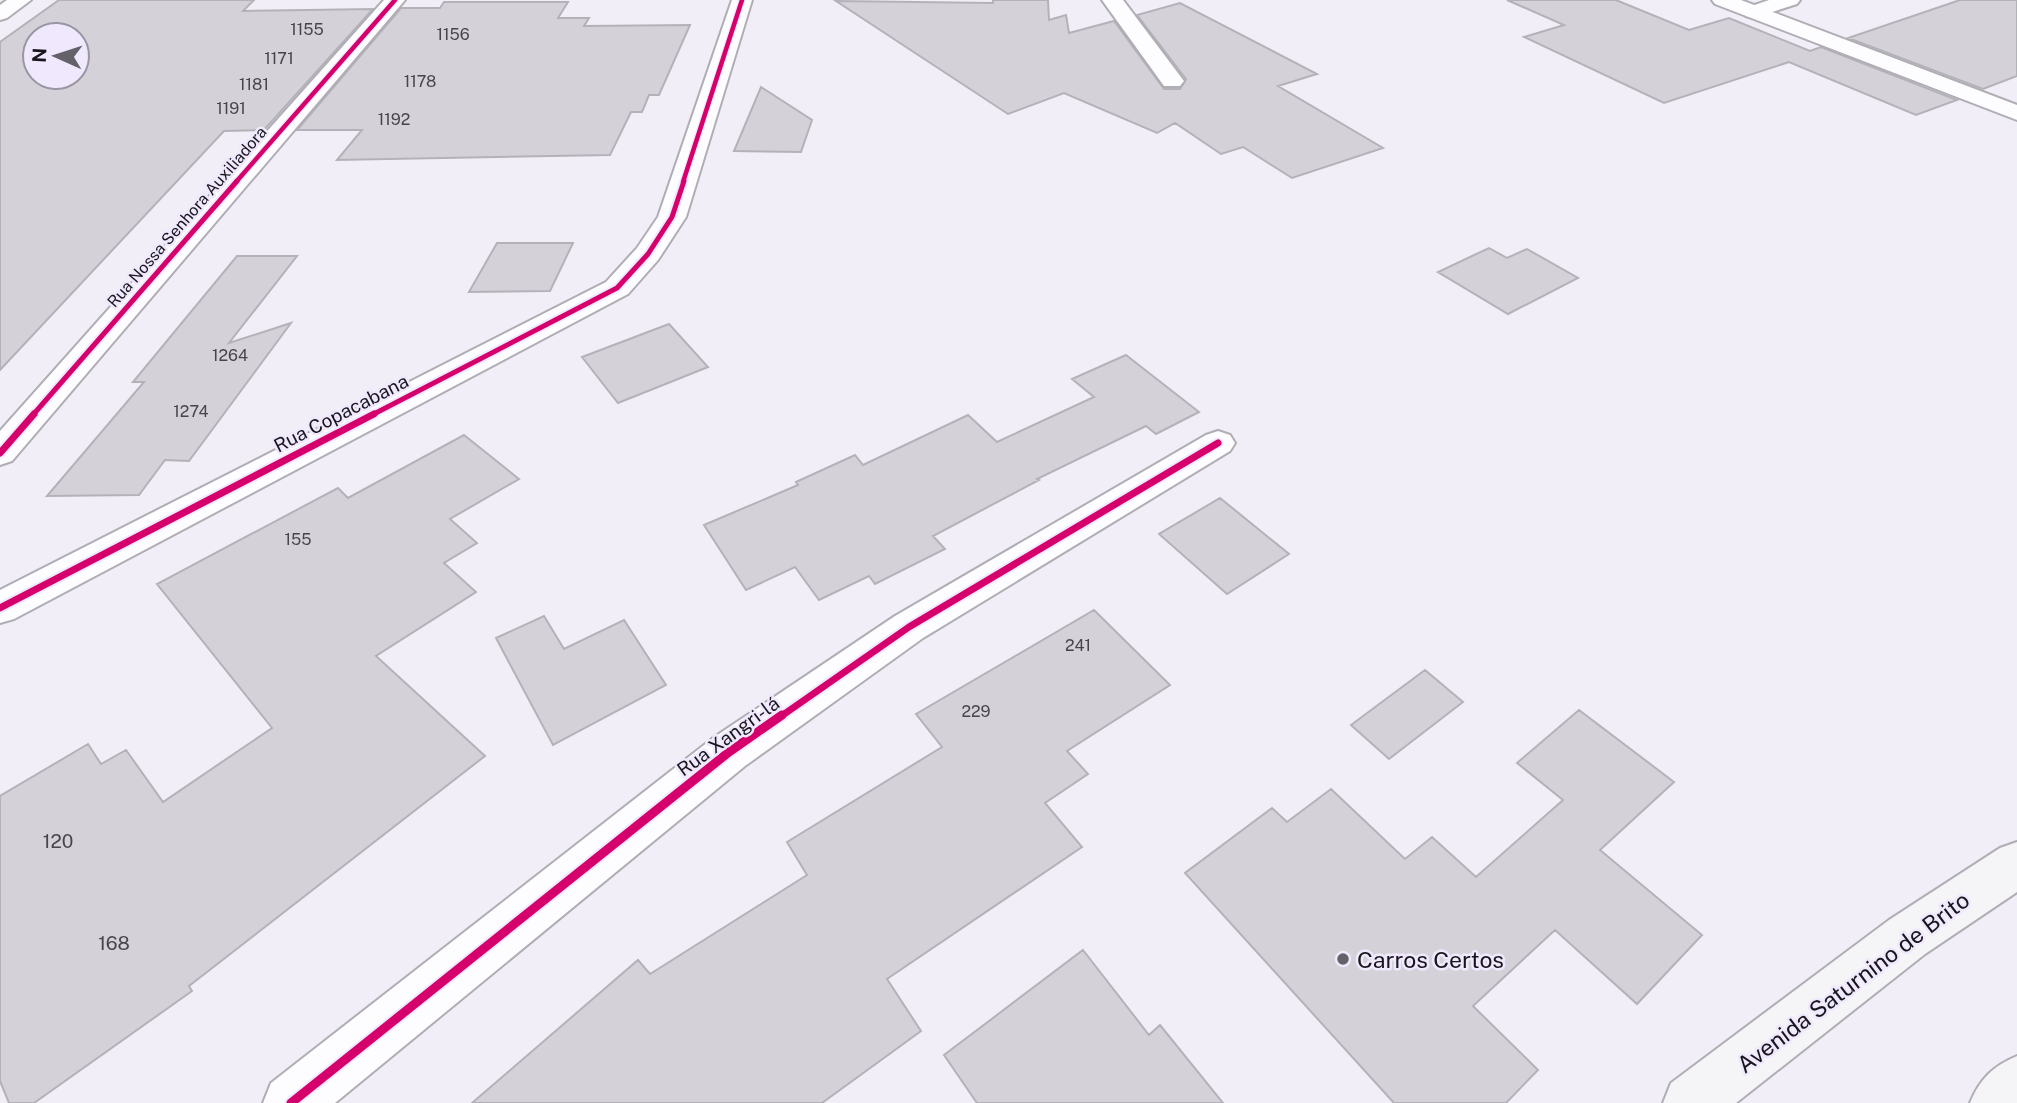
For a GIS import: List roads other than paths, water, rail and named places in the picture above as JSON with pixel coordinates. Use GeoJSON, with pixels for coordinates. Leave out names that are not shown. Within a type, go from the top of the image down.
{"type":"FeatureCollection","features":[{"type":"Feature","properties":{"kind":"main road","name":"Avenida Saturnino de Brito"},"geometry":{"type":"LineString","coordinates":[[1691,1103],[1907,937],[2017,864]]}},
{"type":"Feature","properties":{"kind":"main road"},"geometry":{"type":"LineString","coordinates":[[1998,1103],[2017,1084]]}},
{"type":"Feature","properties":{"kind":"street"},"geometry":{"type":"LineString","coordinates":[[0,14],[21,0]]}},
{"type":"Feature","properties":{"kind":"street","name":"Rua Nossa Senhora Auxiliadora"},"geometry":{"type":"LineString","coordinates":[[0,453],[395,0]]}},
{"type":"Feature","properties":{"kind":"street","name":"Rua Copacabana"},"geometry":{"type":"LineString","coordinates":[[0,608],[617,288],[648,254],[672,217],[741,0]]}},
{"type":"Feature","properties":{"kind":"street"},"geometry":{"type":"LineString","coordinates":[[1112,0],[1172,81]]}},
{"type":"Feature","properties":{"kind":"street"},"geometry":{"type":"LineString","coordinates":[[1722,0],[2017,113]]}},
{"type":"Feature","properties":{"kind":"street"},"geometry":{"type":"LineString","coordinates":[[1753,12],[1790,0]]}},
{"type":"Feature","properties":{"kind":"street","name":"Rua Xangri-lá"},"geometry":{"type":"LineString","coordinates":[[291,1103],[729,752],[909,627],[1218,443]]}},
{"type":"Feature","properties":{"kind":"place","name":"Carros Certos"},"geometry":{"type":"Point","coordinates":[1343,959]}}]}
